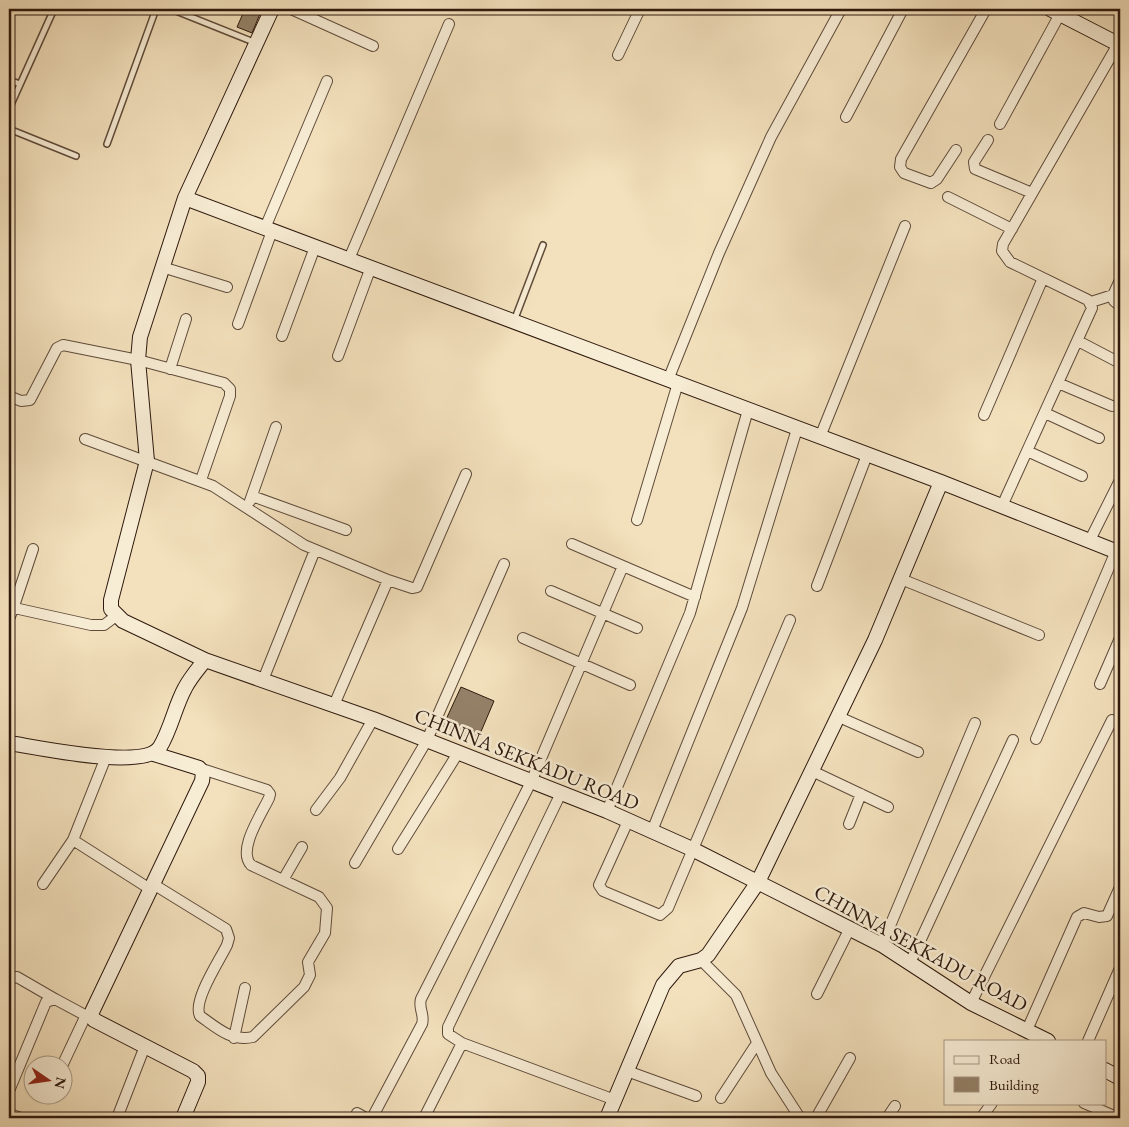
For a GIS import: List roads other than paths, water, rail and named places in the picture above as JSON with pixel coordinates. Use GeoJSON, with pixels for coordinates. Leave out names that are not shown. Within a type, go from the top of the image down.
{"type":"FeatureCollection","features":[{"type":"Feature","properties":{"kind":"street"},"geometry":{"type":"LineString","coordinates":[[11,614],[19,609],[92,625],[104,625],[116,616],[111,609],[111,600],[147,461],[138,360],[140,337],[185,198],[272,9]]}},
{"type":"Feature","properties":{"kind":"street"},"geometry":{"type":"LineString","coordinates":[[291,9],[373,46]]}},
{"type":"Feature","properties":{"kind":"street"},"geometry":{"type":"LineString","coordinates":[[618,56],[640,9]]}},
{"type":"Feature","properties":{"kind":"street"},"geometry":{"type":"LineString","coordinates":[[637,520],[673,382],[719,253],[771,137],[841,9]]}},
{"type":"Feature","properties":{"kind":"street"},"geometry":{"type":"LineString","coordinates":[[846,117],[902,9]]}},
{"type":"Feature","properties":{"kind":"street"},"geometry":{"type":"LineString","coordinates":[[956,150],[938,178],[931,183],[904,173],[900,168],[901,159],[986,9]]}},
{"type":"Feature","properties":{"kind":"street"},"geometry":{"type":"LineString","coordinates":[[1000,124],[1055,11],[1119,45],[1012,228],[1003,244],[1002,251],[1004,257],[1010,262],[1091,302],[1113,294]]}},
{"type":"Feature","properties":{"kind":"street"},"geometry":{"type":"LineString","coordinates":[[349,259],[449,24]]}},
{"type":"Feature","properties":{"kind":"street"},"geometry":{"type":"LineString","coordinates":[[238,324],[268,230],[327,80]]}},
{"type":"Feature","properties":{"kind":"street"},"geometry":{"type":"LineString","coordinates":[[988,140],[974,162],[975,169],[1032,193]]}},
{"type":"Feature","properties":{"kind":"street"},"geometry":{"type":"LineString","coordinates":[[948,197],[1012,228]]}},
{"type":"Feature","properties":{"kind":"street"},"geometry":{"type":"LineString","coordinates":[[185,198],[941,482],[1118,552],[1036,739]]}},
{"type":"Feature","properties":{"kind":"street"},"geometry":{"type":"LineString","coordinates":[[820,437],[905,226]]}},
{"type":"Feature","properties":{"kind":"street"},"geometry":{"type":"LineString","coordinates":[[282,336],[315,247]]}},
{"type":"Feature","properties":{"kind":"street"},"geometry":{"type":"LineString","coordinates":[[162,267],[227,287]]}},
{"type":"Feature","properties":{"kind":"street"},"geometry":{"type":"LineString","coordinates":[[338,356],[371,268]]}},
{"type":"Feature","properties":{"kind":"street"},"geometry":{"type":"LineString","coordinates":[[984,415],[1043,278]]}},
{"type":"Feature","properties":{"kind":"street"},"geometry":{"type":"LineString","coordinates":[[1120,280],[1113,294],[1114,301],[1120,306]]}},
{"type":"Feature","properties":{"kind":"street"},"geometry":{"type":"LineString","coordinates":[[1002,506],[1091,313],[1091,302]]}},
{"type":"Feature","properties":{"kind":"street"},"geometry":{"type":"LineString","coordinates":[[170,368],[186,320]]}},
{"type":"Feature","properties":{"kind":"street"},"geometry":{"type":"LineString","coordinates":[[1078,341],[1120,363]]}},
{"type":"Feature","properties":{"kind":"street"},"geometry":{"type":"LineString","coordinates":[[9,396],[26,401],[34,396],[59,346],[138,360],[224,383],[230,389],[230,396],[200,480]]}},
{"type":"Feature","properties":{"kind":"street"},"geometry":{"type":"LineString","coordinates":[[1058,383],[1112,406]]}},
{"type":"Feature","properties":{"kind":"street"},"geometry":{"type":"LineString","coordinates":[[607,811],[695,597],[748,410]]}},
{"type":"Feature","properties":{"kind":"street"},"geometry":{"type":"LineString","coordinates":[[1044,413],[1099,438]]}},
{"type":"Feature","properties":{"kind":"street"},"geometry":{"type":"LineString","coordinates":[[248,508],[276,426]]}},
{"type":"Feature","properties":{"kind":"street"},"geometry":{"type":"LineString","coordinates":[[652,831],[742,608],[797,428]]}},
{"type":"Feature","properties":{"kind":"street"},"geometry":{"type":"LineString","coordinates":[[85,439],[200,480],[227,494],[291,538],[315,550],[412,588],[417,587],[466,474]]}},
{"type":"Feature","properties":{"kind":"street"},"geometry":{"type":"LineString","coordinates":[[1027,451],[1082,476]]}},
{"type":"Feature","properties":{"kind":"street"},"geometry":{"type":"LineString","coordinates":[[817,586],[867,455]]}},
{"type":"Feature","properties":{"kind":"street"},"geometry":{"type":"LineString","coordinates":[[1090,540],[1120,480]]}},
{"type":"Feature","properties":{"kind":"street"},"geometry":{"type":"LineString","coordinates":[[607,1118],[662,985],[679,966],[701,960],[708,955],[758,882],[839,717],[901,579],[941,482]]}},
{"type":"Feature","properties":{"kind":"street"},"geometry":{"type":"LineString","coordinates":[[252,496],[346,530]]}},
{"type":"Feature","properties":{"kind":"street"},"geometry":{"type":"LineString","coordinates":[[572,544],[695,597]]}},
{"type":"Feature","properties":{"kind":"street"},"geometry":{"type":"LineString","coordinates":[[11,614],[33,549]]}},
{"type":"Feature","properties":{"kind":"street"},"geometry":{"type":"LineString","coordinates":[[263,680],[315,550]]}},
{"type":"Feature","properties":{"kind":"street"},"geometry":{"type":"LineString","coordinates":[[355,863],[427,740],[504,564]]}},
{"type":"Feature","properties":{"kind":"street"},"geometry":{"type":"LineString","coordinates":[[372,1118],[422,1024],[424,1016],[420,1006],[421,999],[531,782],[623,566]]}},
{"type":"Feature","properties":{"kind":"street"},"geometry":{"type":"LineString","coordinates":[[901,579],[1039,635]]}},
{"type":"Feature","properties":{"kind":"street"},"geometry":{"type":"LineString","coordinates":[[334,705],[388,580]]}},
{"type":"Feature","properties":{"kind":"street"},"geometry":{"type":"LineString","coordinates":[[551,591],[638,628]]}},
{"type":"Feature","properties":{"kind":"street","name":"CHINNA SEKKADU ROAD"},"geometry":{"type":"LineString","coordinates":[[116,616],[205,660],[373,719],[607,811],[692,849],[882,945],[971,1003],[1027,1030],[1042,1040]]}},
{"type":"Feature","properties":{"kind":"street"},"geometry":{"type":"LineString","coordinates":[[628,821],[598,885],[603,891],[660,915],[668,908],[790,620]]}},
{"type":"Feature","properties":{"kind":"street"},"geometry":{"type":"LineString","coordinates":[[523,638],[630,685]]}},
{"type":"Feature","properties":{"kind":"street"},"geometry":{"type":"LineString","coordinates":[[1100,684],[1120,638]]}},
{"type":"Feature","properties":{"kind":"street"},"geometry":{"type":"LineString","coordinates":[[9,743],[106,757],[146,757],[154,754],[164,739],[185,688],[205,660]]}},
{"type":"Feature","properties":{"kind":"street"},"geometry":{"type":"LineString","coordinates":[[839,717],[918,752]]}},
{"type":"Feature","properties":{"kind":"street"},"geometry":{"type":"LineString","coordinates":[[316,810],[340,778],[373,719]]}},
{"type":"Feature","properties":{"kind":"street"},"geometry":{"type":"LineString","coordinates":[[971,1003],[1112,720]]}},
{"type":"Feature","properties":{"kind":"street"},"geometry":{"type":"LineString","coordinates":[[882,945],[975,723]]}},
{"type":"Feature","properties":{"kind":"street"},"geometry":{"type":"LineString","coordinates":[[910,963],[1013,740]]}},
{"type":"Feature","properties":{"kind":"street"},"geometry":{"type":"LineString","coordinates":[[398,849],[458,752]]}},
{"type":"Feature","properties":{"kind":"street"},"geometry":{"type":"LineString","coordinates":[[73,840],[226,929],[229,933],[227,945],[197,1007],[200,1016],[234,1038],[253,1037],[304,987],[310,974],[308,962],[325,933],[328,916],[324,901],[251,865],[246,860],[245,854],[270,794],[262,788],[154,754]]}},
{"type":"Feature","properties":{"kind":"street"},"geometry":{"type":"LineString","coordinates":[[43,884],[73,840],[106,757]]}},
{"type":"Feature","properties":{"kind":"street"},"geometry":{"type":"LineString","coordinates":[[69,1054],[90,1018],[92,1010],[202,781],[204,773],[199,768]]}},
{"type":"Feature","properties":{"kind":"street"},"geometry":{"type":"LineString","coordinates":[[812,770],[888,807]]}},
{"type":"Feature","properties":{"kind":"street"},"geometry":{"type":"LineString","coordinates":[[561,793],[448,1026],[448,1034],[462,1042],[615,1100]]}},
{"type":"Feature","properties":{"kind":"street"},"geometry":{"type":"LineString","coordinates":[[849,824],[861,794]]}},
{"type":"Feature","properties":{"kind":"street"},"geometry":{"type":"LineString","coordinates":[[283,880],[302,846]]}},
{"type":"Feature","properties":{"kind":"street"},"geometry":{"type":"LineString","coordinates":[[1027,1030],[1077,917],[1084,913],[1099,917],[1107,916],[1120,887]]}},
{"type":"Feature","properties":{"kind":"street"},"geometry":{"type":"LineString","coordinates":[[817,994],[850,928]]}},
{"type":"Feature","properties":{"kind":"street"},"geometry":{"type":"LineString","coordinates":[[701,960],[736,995],[771,1073],[800,1118]]}},
{"type":"Feature","properties":{"kind":"street"},"geometry":{"type":"LineString","coordinates":[[1088,1040],[1120,968]]}},
{"type":"Feature","properties":{"kind":"street"},"geometry":{"type":"LineString","coordinates":[[9,983],[11,978],[18,976],[55,999],[193,1071],[198,1076],[198,1082],[184,1118]]}},
{"type":"Feature","properties":{"kind":"street"},"geometry":{"type":"LineString","coordinates":[[234,1038],[245,988]]}},
{"type":"Feature","properties":{"kind":"street"},"geometry":{"type":"LineString","coordinates":[[9,1091],[46,1002],[55,999]]}},
{"type":"Feature","properties":{"kind":"street"},"geometry":{"type":"LineString","coordinates":[[424,1118],[462,1042]]}},
{"type":"Feature","properties":{"kind":"street"},"geometry":{"type":"LineString","coordinates":[[721,1098],[757,1043]]}},
{"type":"Feature","properties":{"kind":"street"},"geometry":{"type":"LineString","coordinates":[[117,1118],[145,1046]]}},
{"type":"Feature","properties":{"kind":"street"},"geometry":{"type":"LineString","coordinates":[[816,1118],[850,1058]]}},
{"type":"Feature","properties":{"kind":"street"},"geometry":{"type":"LineString","coordinates":[[627,1071],[696,1096]]}},
{"type":"Feature","properties":{"kind":"street"},"geometry":{"type":"LineString","coordinates":[[1106,1071],[1120,1078]]}},
{"type":"Feature","properties":{"kind":"street"},"geometry":{"type":"LineString","coordinates":[[981,1118],[991,1104]]}},
{"type":"Feature","properties":{"kind":"street"},"geometry":{"type":"LineString","coordinates":[[1086,1104],[1119,1118]]}},
{"type":"Feature","properties":{"kind":"street"},"geometry":{"type":"LineString","coordinates":[[887,1118],[895,1106]]}},
{"type":"Feature","properties":{"kind":"street"},"geometry":{"type":"LineString","coordinates":[[9,1114],[21,1118]]}},
{"type":"Feature","properties":{"kind":"lane"},"geometry":{"type":"LineString","coordinates":[[9,109],[54,9]]}},
{"type":"Feature","properties":{"kind":"lane"},"geometry":{"type":"LineString","coordinates":[[107,144],[156,9]]}},
{"type":"Feature","properties":{"kind":"lane"},"geometry":{"type":"LineString","coordinates":[[171,9],[256,43]]}},
{"type":"Feature","properties":{"kind":"lane"},"geometry":{"type":"LineString","coordinates":[[9,80],[20,84]]}},
{"type":"Feature","properties":{"kind":"lane"},"geometry":{"type":"LineString","coordinates":[[9,129],[76,156]]}},
{"type":"Feature","properties":{"kind":"lane"},"geometry":{"type":"LineString","coordinates":[[514,322],[543,245]]}}]}
